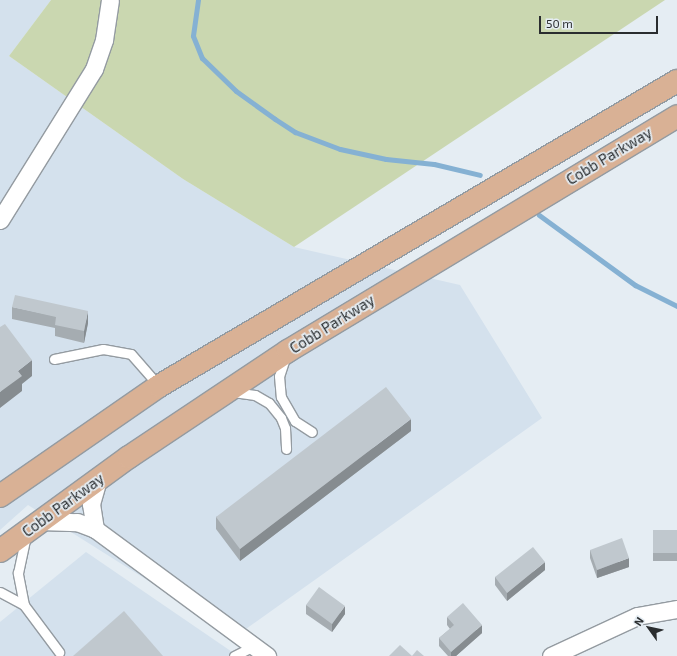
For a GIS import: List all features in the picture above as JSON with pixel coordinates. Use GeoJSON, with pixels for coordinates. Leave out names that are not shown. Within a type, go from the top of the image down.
{"type":"FeatureCollection","features":[{"type":"Feature","properties":{"kind":"main road","name":"Cobb Parkway"},"geometry":{"type":"LineString","coordinates":[[0,496],[159,386],[677,81]]}},
{"type":"Feature","properties":{"kind":"main road","name":"Cobb Parkway"},"geometry":{"type":"LineString","coordinates":[[0,551],[98,479],[288,351],[677,116]]}},
{"type":"Feature","properties":{"kind":"street"},"geometry":{"type":"LineString","coordinates":[[0,220],[94,69],[104,40],[110,0]]}},
{"type":"Feature","properties":{"kind":"street"},"geometry":{"type":"LineString","coordinates":[[96,529],[91,504],[98,479]]}},
{"type":"Feature","properties":{"kind":"street"},"geometry":{"type":"LineString","coordinates":[[34,526],[72,522],[96,529],[244,638],[252,647],[267,656]]}},
{"type":"Feature","properties":{"kind":"street"},"geometry":{"type":"LineString","coordinates":[[552,656],[637,616],[677,608]]}},
{"type":"Feature","properties":{"kind":"lane"},"geometry":{"type":"LineString","coordinates":[[54,358],[103,349],[131,354],[159,386]]}},
{"type":"Feature","properties":{"kind":"lane"},"geometry":{"type":"LineString","coordinates":[[288,351],[281,365],[279,388],[295,421],[312,432]]}},
{"type":"Feature","properties":{"kind":"lane"},"geometry":{"type":"LineString","coordinates":[[226,392],[255,396],[269,403],[281,418],[285,428],[286,449]]}},
{"type":"Feature","properties":{"kind":"lane"},"geometry":{"type":"LineString","coordinates":[[24,605],[18,573],[34,526]]}},
{"type":"Feature","properties":{"kind":"lane"},"geometry":{"type":"LineString","coordinates":[[0,592],[24,605],[59,652]]}},
{"type":"Feature","properties":{"kind":"lane"},"geometry":{"type":"LineString","coordinates":[[234,656],[252,647]]}},
{"type":"Feature","properties":{"kind":"shaded area"},"geometry":{"type":"Polygon","coordinates":[[[0,0],[51,0],[9,56],[183,179],[294,247],[460,285],[542,418],[236,636],[28,505],[0,530],[0,0]]]}},
{"type":"Feature","properties":{"kind":"shaded area"},"geometry":{"type":"Polygon","coordinates":[[[86,552],[238,656],[0,656],[0,622],[86,552]]]}},
{"type":"Feature","properties":{"kind":"green space"},"geometry":{"type":"Polygon","coordinates":[[[51,0],[665,0],[294,247],[183,179],[9,56],[51,0]]]}},
{"type":"Feature","properties":{"kind":"building"},"geometry":{"type":"Polygon","coordinates":[[[15,295],[88,311],[84,331],[55,325],[56,317],[12,307],[15,295]]]}},
{"type":"Feature","properties":{"kind":"building"},"geometry":{"type":"Polygon","coordinates":[[[5,324],[32,360],[18,371],[22,376],[0,392],[0,327],[5,324]]]}},
{"type":"Feature","properties":{"kind":"building"},"geometry":{"type":"Polygon","coordinates":[[[386,387],[411,419],[240,549],[216,517],[386,387]]]}},
{"type":"Feature","properties":{"kind":"building"},"geometry":{"type":"Polygon","coordinates":[[[653,530],[677,530],[677,553],[653,553],[653,530]]]}},
{"type":"Feature","properties":{"kind":"building"},"geometry":{"type":"Polygon","coordinates":[[[622,538],[629,558],[597,570],[590,550],[622,538]]]}},
{"type":"Feature","properties":{"kind":"building"},"geometry":{"type":"Polygon","coordinates":[[[533,547],[545,562],[507,593],[495,577],[533,547]]]}},
{"type":"Feature","properties":{"kind":"building"},"geometry":{"type":"Polygon","coordinates":[[[319,587],[345,606],[332,624],[306,605],[319,587]]]}},
{"type":"Feature","properties":{"kind":"building"},"geometry":{"type":"Polygon","coordinates":[[[463,603],[482,625],[451,652],[439,638],[454,625],[447,617],[463,603]]]}},
{"type":"Feature","properties":{"kind":"building"},"geometry":{"type":"Polygon","coordinates":[[[124,611],[163,656],[73,656],[124,611]]]}},
{"type":"Feature","properties":{"kind":"building"},"geometry":{"type":"Polygon","coordinates":[[[400,645],[412,656],[389,656],[400,645]]]}},
{"type":"Feature","properties":{"kind":"building"},"geometry":{"type":"Polygon","coordinates":[[[417,650],[424,656],[412,656],[417,650]]]}},
{"type":"Feature","properties":{"kind":"waterway"},"geometry":{"type":"LineString","coordinates":[[198,0],[193,36],[202,58],[236,91],[295,132],[340,149],[386,159],[434,164],[480,175]]}},
{"type":"Feature","properties":{"kind":"waterway"},"geometry":{"type":"LineString","coordinates":[[539,215],[635,285],[677,306]]}}]}
